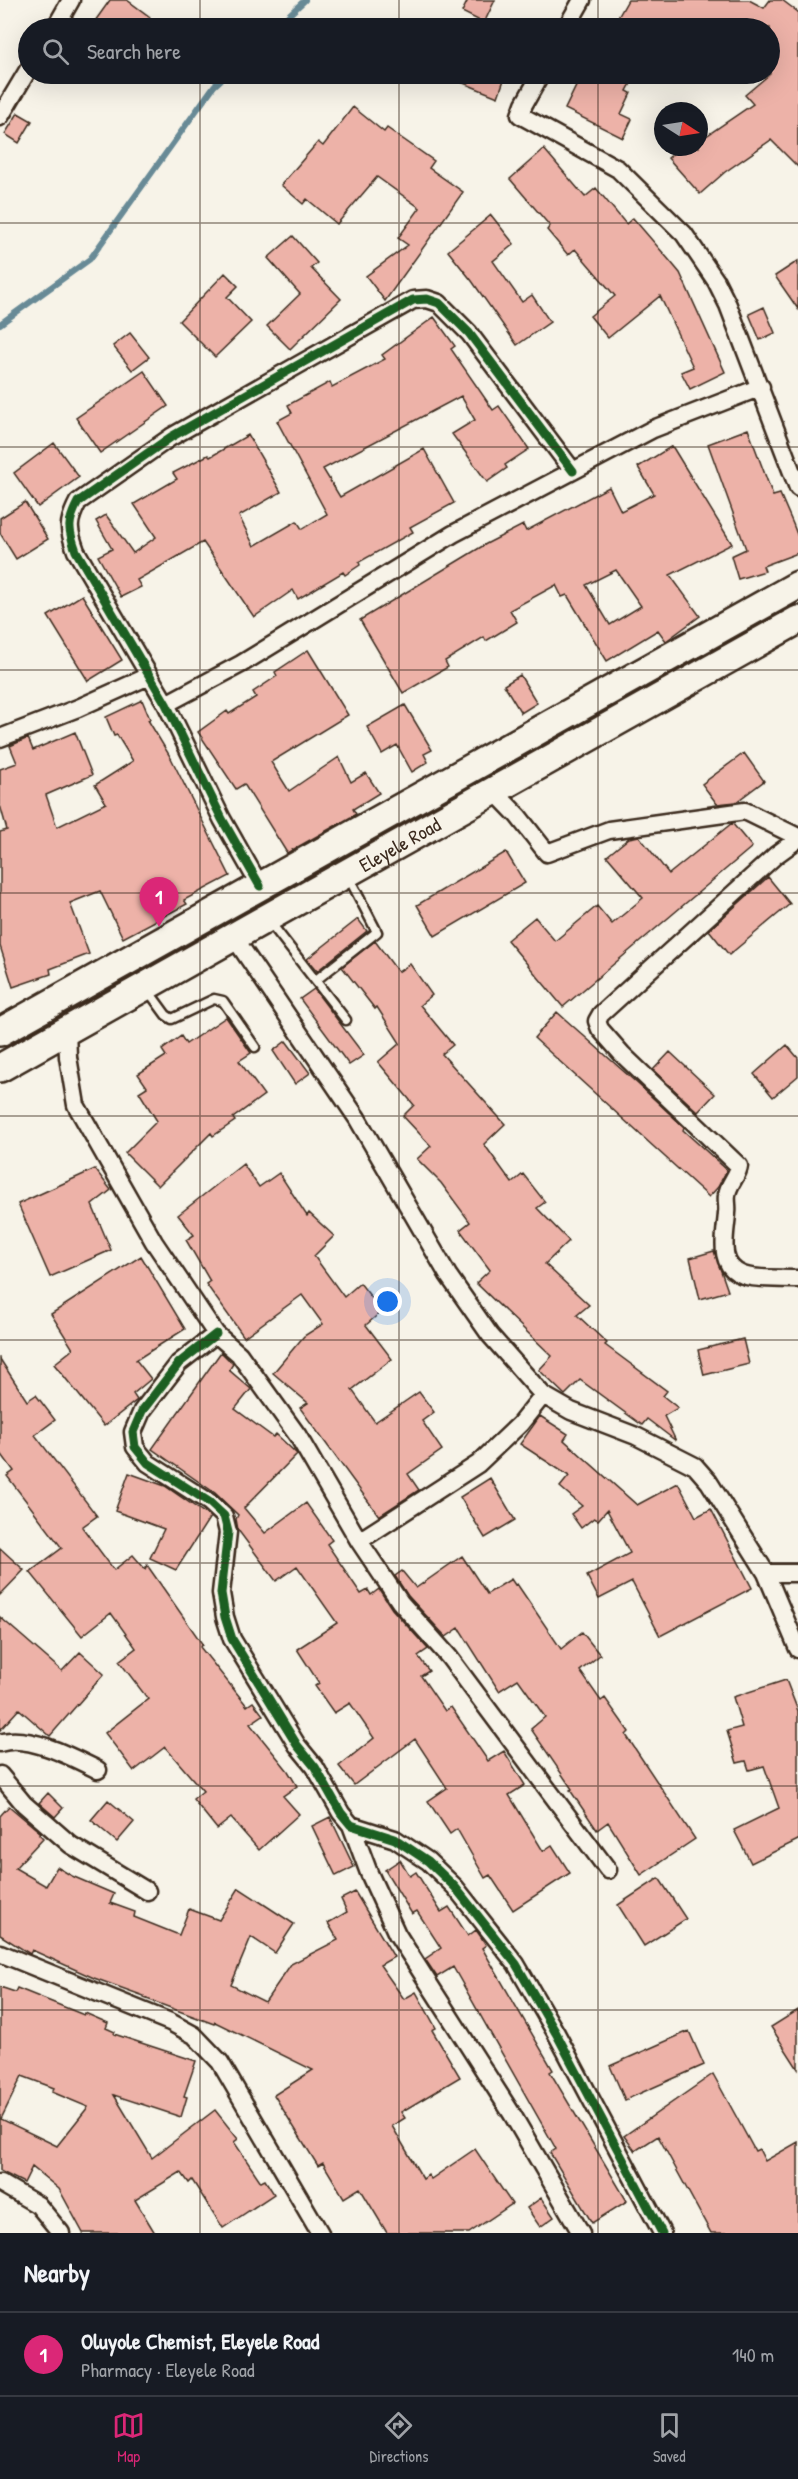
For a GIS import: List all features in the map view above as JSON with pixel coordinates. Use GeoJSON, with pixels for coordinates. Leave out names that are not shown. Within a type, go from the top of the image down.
{"type":"FeatureCollection","features":[{"type":"Feature","properties":{"kind":"main road","name":"Eleyele Road"},"geometry":{"type":"LineString","coordinates":[[0,1032],[798,585]]}},
{"type":"Feature","properties":{"kind":"main road","name":"Eleyele Road"},"geometry":{"type":"LineString","coordinates":[[0,1068],[798,620]]}},
{"type":"Feature","properties":{"kind":"street"},"geometry":{"type":"LineString","coordinates":[[61,18],[71,0]]}},
{"type":"Feature","properties":{"kind":"street"},"geometry":{"type":"LineString","coordinates":[[572,18],[582,0]]}},
{"type":"Feature","properties":{"kind":"street"},"geometry":{"type":"LineString","coordinates":[[0,117],[20,84]]}},
{"type":"Feature","properties":{"kind":"street"},"geometry":{"type":"LineString","coordinates":[[535,84],[520,115],[618,169],[684,234],[720,289],[761,387],[798,488]]}},
{"type":"Feature","properties":{"kind":"street"},"geometry":{"type":"LineString","coordinates":[[260,886],[222,819],[166,704],[76,551],[69,531],[71,516],[78,502],[171,436],[413,300],[427,299],[439,303],[469,333],[573,471]]}},
{"type":"Feature","properties":{"kind":"street"},"geometry":{"type":"LineString","coordinates":[[166,704],[241,664],[453,534],[653,429],[761,387]]}},
{"type":"Feature","properties":{"kind":"street"},"geometry":{"type":"LineString","coordinates":[[0,738],[78,708],[148,676]]}},
{"type":"Feature","properties":{"kind":"street"},"geometry":{"type":"LineString","coordinates":[[493,790],[547,852],[609,830],[745,811],[798,838],[776,855],[601,1014],[597,1022],[600,1029],[622,1054],[739,1166],[726,1194],[728,1212],[724,1244],[730,1265],[743,1275],[798,1279]]}},
{"type":"Feature","properties":{"kind":"street"},"geometry":{"type":"LineString","coordinates":[[234,937],[357,1118],[448,1275],[490,1335],[543,1395],[571,1411],[636,1436],[695,1466],[709,1482],[766,1573],[798,1649]]}},
{"type":"Feature","properties":{"kind":"street"},"geometry":{"type":"LineString","coordinates":[[57,1036],[68,1057],[76,1105],[154,1242],[216,1334],[239,1354],[298,1436],[359,1541],[400,1602],[449,1657],[608,1870]]}},
{"type":"Feature","properties":{"kind":"street"},"geometry":{"type":"LineString","coordinates":[[216,1334],[179,1363],[142,1411],[133,1432],[135,1447],[148,1463],[209,1502],[224,1516],[228,1532],[221,1593],[232,1639],[297,1745],[315,1767],[341,1814],[351,1825],[369,1873],[397,1934],[512,2114],[581,2233]]}},
{"type":"Feature","properties":{"kind":"street"},"geometry":{"type":"LineString","coordinates":[[359,1541],[478,1464],[520,1424],[543,1395]]}},
{"type":"Feature","properties":{"kind":"street"},"geometry":{"type":"LineString","coordinates":[[766,1573],[798,1573]]}},
{"type":"Feature","properties":{"kind":"street"},"geometry":{"type":"LineString","coordinates":[[0,1743],[5,1741],[31,1743],[54,1748],[98,1770]]}},
{"type":"Feature","properties":{"kind":"street"},"geometry":{"type":"LineString","coordinates":[[0,1775],[24,1804],[71,1845],[147,1891]]}},
{"type":"Feature","properties":{"kind":"street"},"geometry":{"type":"LineString","coordinates":[[351,1825],[395,1839],[428,1861],[455,1887],[516,1964],[556,2033],[662,2233]]}},
{"type":"Feature","properties":{"kind":"street"},"geometry":{"type":"LineString","coordinates":[[0,1953],[170,2022],[194,2035],[220,2062],[320,2233]]}},
{"type":"Feature","properties":{"kind":"street"},"geometry":{"type":"LineString","coordinates":[[0,2183],[38,2205],[62,2233]]}},
{"type":"Feature","properties":{"kind":"lane"},"geometry":{"type":"LineString","coordinates":[[316,980],[377,932],[346,873]]}},
{"type":"Feature","properties":{"kind":"lane"},"geometry":{"type":"LineString","coordinates":[[267,918],[346,1020]]}},
{"type":"Feature","properties":{"kind":"lane"},"geometry":{"type":"LineString","coordinates":[[145,986],[166,1015],[172,1019],[214,999],[223,1001],[255,1047]]}},
{"type":"Feature","properties":{"kind":"building"},"geometry":{"type":"Polygon","coordinates":[[[110,0],[127,0],[150,17],[149,18],[97,18],[110,0]]]}},
{"type":"Feature","properties":{"kind":"building"},"geometry":{"type":"Polygon","coordinates":[[[468,0],[495,0],[486,18],[474,18],[462,12],[468,0]]]}},
{"type":"Feature","properties":{"kind":"building"},"geometry":{"type":"Polygon","coordinates":[[[628,0],[749,0],[764,8],[770,0],[782,0],[798,12],[798,167],[771,140],[725,172],[700,194],[668,158],[670,156],[708,156],[708,135],[753,104],[745,95],[758,84],[780,84],[780,18],[618,18],[628,0]]]}},
{"type":"Feature","properties":{"kind":"building"},"geometry":{"type":"Polygon","coordinates":[[[466,84],[503,84],[498,97],[466,84]]]}},
{"type":"Feature","properties":{"kind":"building"},"geometry":{"type":"Polygon","coordinates":[[[577,84],[631,84],[627,91],[631,93],[621,114],[632,119],[623,138],[565,109],[577,84]]]}},
{"type":"Feature","properties":{"kind":"building"},"geometry":{"type":"Polygon","coordinates":[[[353,107],[384,132],[387,128],[434,161],[429,168],[463,192],[385,301],[366,276],[408,245],[398,238],[420,208],[377,177],[337,224],[307,199],[303,204],[281,185],[318,142],[323,146],[353,107]]]}},
{"type":"Feature","properties":{"kind":"building"},"geometry":{"type":"Polygon","coordinates":[[[18,113],[32,121],[19,143],[5,134],[18,113]]]}},
{"type":"Feature","properties":{"kind":"building"},"geometry":{"type":"Polygon","coordinates":[[[544,149],[585,197],[596,188],[626,224],[633,218],[680,273],[725,372],[690,389],[681,372],[693,367],[660,296],[608,338],[590,316],[615,296],[575,249],[568,255],[547,230],[550,226],[510,179],[544,149]]]}},
{"type":"Feature","properties":{"kind":"building"},"geometry":{"type":"Polygon","coordinates":[[[491,215],[514,244],[493,261],[522,302],[532,295],[550,322],[517,345],[448,251],[491,215]]]}},
{"type":"Feature","properties":{"kind":"building"},"geometry":{"type":"Polygon","coordinates":[[[293,236],[317,263],[311,268],[341,299],[290,349],[267,326],[300,294],[268,258],[293,236]]]}},
{"type":"Feature","properties":{"kind":"building"},"geometry":{"type":"Polygon","coordinates":[[[798,261],[798,309],[775,276],[798,261]]]}},
{"type":"Feature","properties":{"kind":"building"},"geometry":{"type":"Polygon","coordinates":[[[225,273],[238,286],[227,297],[251,322],[215,357],[179,321],[225,273]]]}},
{"type":"Feature","properties":{"kind":"building"},"geometry":{"type":"Polygon","coordinates":[[[764,307],[775,333],[760,340],[749,314],[764,307]]]}},
{"type":"Feature","properties":{"kind":"building"},"geometry":{"type":"Polygon","coordinates":[[[434,317],[455,346],[451,349],[493,410],[499,406],[529,449],[505,465],[507,468],[487,482],[452,434],[475,420],[461,396],[323,469],[340,497],[424,449],[454,503],[410,527],[413,532],[359,562],[360,565],[345,575],[343,572],[298,599],[293,590],[254,617],[203,542],[137,580],[141,587],[121,597],[98,556],[112,549],[96,521],[106,515],[133,553],[156,537],[134,504],[177,479],[173,473],[208,455],[210,457],[248,435],[281,492],[239,516],[254,546],[297,521],[302,529],[327,514],[277,421],[292,413],[288,405],[330,382],[332,387],[385,359],[382,355],[434,317]]]}},
{"type":"Feature","properties":{"kind":"building"},"geometry":{"type":"Polygon","coordinates":[[[130,333],[149,357],[132,370],[113,346],[130,333]]]}},
{"type":"Feature","properties":{"kind":"building"},"geometry":{"type":"Polygon","coordinates":[[[144,371],[168,406],[100,453],[76,418],[144,371]]]}},
{"type":"Feature","properties":{"kind":"building"},"geometry":{"type":"Polygon","coordinates":[[[748,429],[773,496],[780,494],[793,524],[798,537],[798,553],[763,566],[765,571],[738,579],[731,556],[746,549],[708,444],[748,429]]]}},
{"type":"Feature","properties":{"kind":"building"},"geometry":{"type":"Polygon","coordinates":[[[54,443],[79,477],[38,507],[14,473],[54,443]]]}},
{"type":"Feature","properties":{"kind":"building"},"geometry":{"type":"Polygon","coordinates":[[[672,446],[732,544],[670,575],[700,616],[666,641],[658,630],[607,661],[567,595],[562,597],[556,585],[510,610],[517,622],[486,641],[484,637],[445,661],[448,667],[403,693],[360,620],[486,544],[523,525],[526,531],[609,487],[621,511],[654,494],[638,467],[672,446]],[[616,570],[586,585],[610,625],[641,606],[616,570]]]}},
{"type":"Feature","properties":{"kind":"building"},"geometry":{"type":"Polygon","coordinates":[[[25,502],[48,539],[16,559],[0,533],[0,518],[25,502]]]}},
{"type":"Feature","properties":{"kind":"building"},"geometry":{"type":"Polygon","coordinates":[[[82,595],[122,660],[88,681],[48,616],[82,595]]]}},
{"type":"Feature","properties":{"kind":"building"},"geometry":{"type":"Polygon","coordinates":[[[308,650],[348,715],[271,762],[289,791],[339,757],[351,782],[366,773],[379,793],[353,809],[356,814],[287,853],[244,784],[236,789],[198,732],[227,711],[229,714],[256,697],[253,692],[277,676],[275,672],[308,650]]]}},
{"type":"Feature","properties":{"kind":"building"},"geometry":{"type":"Polygon","coordinates":[[[520,675],[537,703],[521,713],[504,685],[520,675]]]}},
{"type":"Feature","properties":{"kind":"building"},"geometry":{"type":"Polygon","coordinates":[[[142,700],[150,719],[148,720],[171,758],[230,876],[184,900],[187,904],[123,938],[100,891],[70,903],[89,954],[50,969],[51,974],[13,987],[0,946],[0,832],[7,830],[0,805],[0,769],[17,763],[10,746],[28,738],[33,750],[75,732],[92,775],[46,795],[57,827],[106,803],[95,785],[133,761],[117,735],[114,736],[106,717],[142,700]]]}},
{"type":"Feature","properties":{"kind":"building"},"geometry":{"type":"Polygon","coordinates":[[[405,705],[432,750],[424,754],[428,762],[412,772],[397,745],[382,754],[367,727],[405,705]]]}},
{"type":"Feature","properties":{"kind":"building"},"geometry":{"type":"Polygon","coordinates":[[[744,753],[764,781],[736,802],[717,804],[702,784],[744,753]]]}},
{"type":"Feature","properties":{"kind":"building"},"geometry":{"type":"Polygon","coordinates":[[[732,823],[752,847],[563,1007],[507,940],[535,917],[555,941],[597,906],[612,924],[643,898],[607,856],[629,838],[639,836],[669,874],[732,823]]]}},
{"type":"Feature","properties":{"kind":"building"},"geometry":{"type":"Polygon","coordinates":[[[506,852],[525,883],[435,936],[417,905],[506,852]]]}},
{"type":"Feature","properties":{"kind":"building"},"geometry":{"type":"Polygon","coordinates":[[[768,877],[790,904],[729,955],[709,930],[768,877]]]}},
{"type":"Feature","properties":{"kind":"building"},"geometry":{"type":"Polygon","coordinates":[[[358,919],[367,931],[317,971],[307,959],[358,919]]]}},
{"type":"Feature","properties":{"kind":"building"},"geometry":{"type":"Polygon","coordinates":[[[375,941],[398,972],[410,964],[432,995],[420,1005],[453,1045],[442,1054],[505,1124],[484,1144],[512,1183],[523,1174],[545,1202],[537,1208],[569,1241],[545,1264],[589,1305],[577,1315],[607,1343],[605,1345],[667,1391],[663,1396],[678,1408],[664,1416],[676,1441],[647,1419],[642,1425],[580,1380],[565,1395],[539,1370],[552,1356],[476,1283],[490,1270],[460,1230],[470,1222],[441,1183],[417,1159],[431,1146],[403,1116],[414,1105],[378,1062],[400,1043],[377,1007],[375,1009],[342,967],[375,941]]]}},
{"type":"Feature","properties":{"kind":"building"},"geometry":{"type":"Polygon","coordinates":[[[314,989],[364,1055],[349,1065],[300,999],[314,989]]]}},
{"type":"Feature","properties":{"kind":"building"},"geometry":{"type":"Polygon","coordinates":[[[557,1012],[639,1085],[727,1170],[718,1187],[709,1197],[534,1038],[557,1012]]]}},
{"type":"Feature","properties":{"kind":"building"},"geometry":{"type":"Polygon","coordinates":[[[226,1017],[251,1053],[239,1061],[264,1095],[233,1118],[235,1121],[213,1136],[211,1133],[158,1186],[125,1153],[157,1121],[139,1092],[147,1087],[138,1074],[166,1056],[162,1050],[181,1036],[186,1044],[226,1017]]]}},
{"type":"Feature","properties":{"kind":"building"},"geometry":{"type":"Polygon","coordinates":[[[286,1041],[310,1073],[295,1084],[273,1051],[286,1041]]]}},
{"type":"Feature","properties":{"kind":"building"},"geometry":{"type":"Polygon","coordinates":[[[787,1045],[798,1058],[798,1076],[773,1097],[754,1074],[787,1045]]]}},
{"type":"Feature","properties":{"kind":"building"},"geometry":{"type":"Polygon","coordinates":[[[670,1052],[715,1094],[698,1112],[653,1070],[670,1052]]]}},
{"type":"Feature","properties":{"kind":"building"},"geometry":{"type":"Polygon","coordinates":[[[243,1164],[259,1187],[279,1173],[307,1216],[309,1213],[334,1236],[314,1256],[344,1297],[360,1283],[382,1311],[366,1325],[392,1359],[352,1390],[375,1422],[419,1392],[434,1412],[422,1421],[442,1450],[408,1474],[419,1490],[379,1516],[300,1408],[308,1403],[273,1373],[304,1336],[323,1324],[302,1295],[244,1337],[206,1284],[210,1281],[186,1240],[194,1235],[178,1215],[243,1164]]]}},
{"type":"Feature","properties":{"kind":"building"},"geometry":{"type":"Polygon","coordinates":[[[95,1169],[111,1190],[92,1205],[111,1250],[50,1277],[18,1204],[95,1169]]]}},
{"type":"Feature","properties":{"kind":"building"},"geometry":{"type":"Polygon","coordinates":[[[714,1251],[728,1291],[700,1299],[690,1258],[714,1251]]]}},
{"type":"Feature","properties":{"kind":"building"},"geometry":{"type":"Polygon","coordinates":[[[141,1256],[185,1329],[136,1360],[151,1379],[133,1394],[137,1400],[104,1426],[54,1364],[73,1349],[51,1314],[141,1256]]]}},
{"type":"Feature","properties":{"kind":"building"},"geometry":{"type":"Polygon","coordinates":[[[743,1339],[749,1364],[704,1375],[698,1350],[743,1339]]]}},
{"type":"Feature","properties":{"kind":"building"},"geometry":{"type":"Polygon","coordinates":[[[221,1352],[233,1364],[229,1370],[251,1389],[235,1409],[273,1437],[276,1434],[297,1454],[244,1508],[265,1533],[306,1503],[332,1540],[327,1544],[361,1594],[368,1590],[371,1595],[379,1589],[392,1609],[428,1649],[418,1656],[429,1671],[421,1676],[445,1711],[451,1707],[488,1761],[504,1751],[525,1785],[509,1795],[543,1851],[552,1845],[570,1873],[513,1910],[490,1875],[485,1878],[457,1829],[450,1834],[428,1801],[447,1788],[415,1739],[354,1785],[339,1766],[374,1738],[350,1703],[334,1713],[315,1686],[319,1683],[297,1649],[337,1623],[297,1566],[276,1581],[238,1530],[236,1519],[238,1515],[215,1493],[152,1449],[221,1352]]]}},
{"type":"Feature","properties":{"kind":"building"},"geometry":{"type":"Polygon","coordinates":[[[0,1359],[27,1401],[36,1395],[55,1420],[35,1435],[97,1516],[82,1527],[114,1570],[133,1555],[145,1569],[147,1565],[203,1645],[200,1647],[247,1706],[253,1702],[263,1715],[250,1724],[288,1771],[297,1786],[283,1796],[299,1814],[259,1850],[231,1818],[217,1829],[193,1799],[203,1791],[165,1747],[134,1771],[105,1733],[148,1699],[119,1661],[136,1648],[111,1613],[82,1636],[30,1572],[62,1548],[7,1476],[14,1471],[0,1452],[0,1359]]]}},
{"type":"Feature","properties":{"kind":"building"},"geometry":{"type":"Polygon","coordinates":[[[540,1416],[568,1434],[564,1440],[637,1505],[678,1483],[696,1517],[711,1509],[752,1588],[660,1636],[632,1582],[599,1599],[587,1576],[630,1553],[607,1510],[598,1520],[594,1518],[581,1528],[571,1514],[582,1506],[560,1487],[569,1476],[520,1444],[540,1416]]]}},
{"type":"Feature","properties":{"kind":"building"},"geometry":{"type":"Polygon","coordinates":[[[129,1473],[165,1486],[210,1517],[176,1570],[150,1558],[164,1529],[115,1511],[129,1473]]]}},
{"type":"Feature","properties":{"kind":"building"},"geometry":{"type":"Polygon","coordinates":[[[490,1478],[515,1520],[485,1538],[460,1497],[490,1478]]]}},
{"type":"Feature","properties":{"kind":"building"},"geometry":{"type":"Polygon","coordinates":[[[0,1548],[24,1570],[0,1595],[0,1548]]]}},
{"type":"Feature","properties":{"kind":"building"},"geometry":{"type":"Polygon","coordinates":[[[462,1556],[487,1594],[511,1579],[515,1585],[517,1584],[561,1649],[582,1632],[600,1655],[580,1671],[601,1701],[605,1698],[629,1732],[626,1735],[695,1839],[641,1875],[608,1822],[597,1830],[531,1729],[545,1717],[518,1679],[499,1691],[459,1628],[446,1637],[408,1596],[395,1576],[402,1571],[416,1588],[462,1556]]]}},
{"type":"Feature","properties":{"kind":"building"},"geometry":{"type":"Polygon","coordinates":[[[0,1617],[62,1671],[80,1652],[104,1674],[50,1736],[19,1709],[0,1730],[0,1617]]]}},
{"type":"Feature","properties":{"kind":"building"},"geometry":{"type":"Polygon","coordinates":[[[786,1680],[798,1711],[798,1840],[751,1863],[734,1830],[779,1808],[764,1766],[749,1770],[746,1761],[737,1763],[727,1731],[742,1727],[733,1697],[786,1680]]]}},
{"type":"Feature","properties":{"kind":"building"},"geometry":{"type":"Polygon","coordinates":[[[48,1793],[63,1808],[55,1817],[39,1803],[48,1793]]]}},
{"type":"Feature","properties":{"kind":"building"},"geometry":{"type":"Polygon","coordinates":[[[108,1800],[134,1822],[117,1842],[91,1820],[108,1800]]]}},
{"type":"Feature","properties":{"kind":"building"},"geometry":{"type":"Polygon","coordinates":[[[9,1806],[41,1833],[39,1834],[43,1838],[15,1868],[46,1886],[57,1867],[114,1894],[110,1903],[135,1912],[134,1917],[179,1935],[189,1909],[219,1920],[239,1888],[294,1924],[275,1953],[251,1937],[231,1985],[265,2002],[291,1964],[338,1940],[328,1923],[347,1912],[341,1899],[355,1892],[394,1957],[380,1965],[404,1999],[416,1992],[436,2028],[432,2030],[460,2077],[401,2112],[405,2118],[392,2126],[423,2179],[428,2175],[431,2179],[475,2149],[512,2204],[469,2233],[387,2233],[360,2188],[344,2198],[323,2163],[318,2166],[274,2095],[313,2070],[215,2022],[214,2024],[144,1998],[144,1996],[94,1978],[32,1950],[30,1954],[0,1935],[0,1816],[9,1806]]]}},
{"type":"Feature","properties":{"kind":"building"},"geometry":{"type":"Polygon","coordinates":[[[330,1817],[354,1867],[336,1876],[312,1826],[330,1817]]]}},
{"type":"Feature","properties":{"kind":"building"},"geometry":{"type":"Polygon","coordinates":[[[400,1860],[410,1876],[416,1872],[441,1912],[449,1907],[468,1936],[476,1930],[481,1937],[486,1945],[482,1948],[553,2070],[550,2072],[627,2201],[592,2223],[550,2153],[556,2149],[453,1967],[437,1977],[425,1959],[441,1948],[417,1911],[412,1914],[385,1870],[400,1860]]]}},
{"type":"Feature","properties":{"kind":"building"},"geometry":{"type":"Polygon","coordinates":[[[659,1878],[686,1919],[644,1946],[618,1905],[659,1878]]]}},
{"type":"Feature","properties":{"kind":"building"},"geometry":{"type":"Polygon","coordinates":[[[0,1987],[15,1992],[17,1988],[84,2015],[85,2013],[108,2023],[106,2028],[115,2032],[114,2034],[196,2061],[184,2096],[187,2097],[181,2117],[114,2095],[152,2158],[215,2110],[238,2139],[234,2142],[261,2182],[265,2180],[274,2194],[223,2228],[192,2180],[189,2183],[181,2172],[135,2200],[155,2233],[83,2233],[59,2189],[32,2167],[24,2183],[0,2171],[0,1987]],[[22,2076],[1,2119],[57,2146],[88,2107],[52,2092],[54,2088],[22,2076]]]}},
{"type":"Feature","properties":{"kind":"building"},"geometry":{"type":"Polygon","coordinates":[[[798,2010],[798,2069],[771,2027],[798,2010]]]}},
{"type":"Feature","properties":{"kind":"building"},"geometry":{"type":"Polygon","coordinates":[[[689,2031],[704,2065],[625,2100],[610,2066],[689,2031]]]}},
{"type":"Feature","properties":{"kind":"building"},"geometry":{"type":"Polygon","coordinates":[[[713,2074],[755,2151],[759,2149],[765,2161],[798,2142],[798,2233],[711,2233],[658,2136],[635,2151],[624,2136],[713,2074]]]}},
{"type":"Feature","properties":{"kind":"building"},"geometry":{"type":"Polygon","coordinates":[[[541,2198],[554,2217],[540,2227],[527,2208],[541,2198]]]}},
{"type":"Feature","properties":{"kind":"waterway"},"geometry":{"type":"LineString","coordinates":[[286,18],[305,0]]}},
{"type":"Feature","properties":{"kind":"waterway"},"geometry":{"type":"LineString","coordinates":[[0,324],[90,259],[216,84]]}},
{"type":"Feature","properties":{"kind":"cycle path"},"geometry":{"type":"LineString","coordinates":[[260,886],[222,819],[166,704],[76,551],[70,526],[78,502],[171,437],[413,300],[427,299],[439,303],[469,333],[573,471]]}},
{"type":"Feature","properties":{"kind":"cycle path"},"geometry":{"type":"LineString","coordinates":[[216,1334],[179,1363],[142,1411],[133,1432],[135,1447],[148,1463],[209,1502],[224,1516],[228,1532],[221,1593],[232,1639],[297,1745],[315,1767],[341,1813],[351,1825],[395,1839],[428,1861],[455,1887],[516,1964],[556,2033],[662,2233]]}},
{"type":"Feature","properties":{"kind":"place","name":"Oluyole Chemist, Eleyele Road"},"geometry":{"type":"Point","coordinates":[159,927]}}]}
